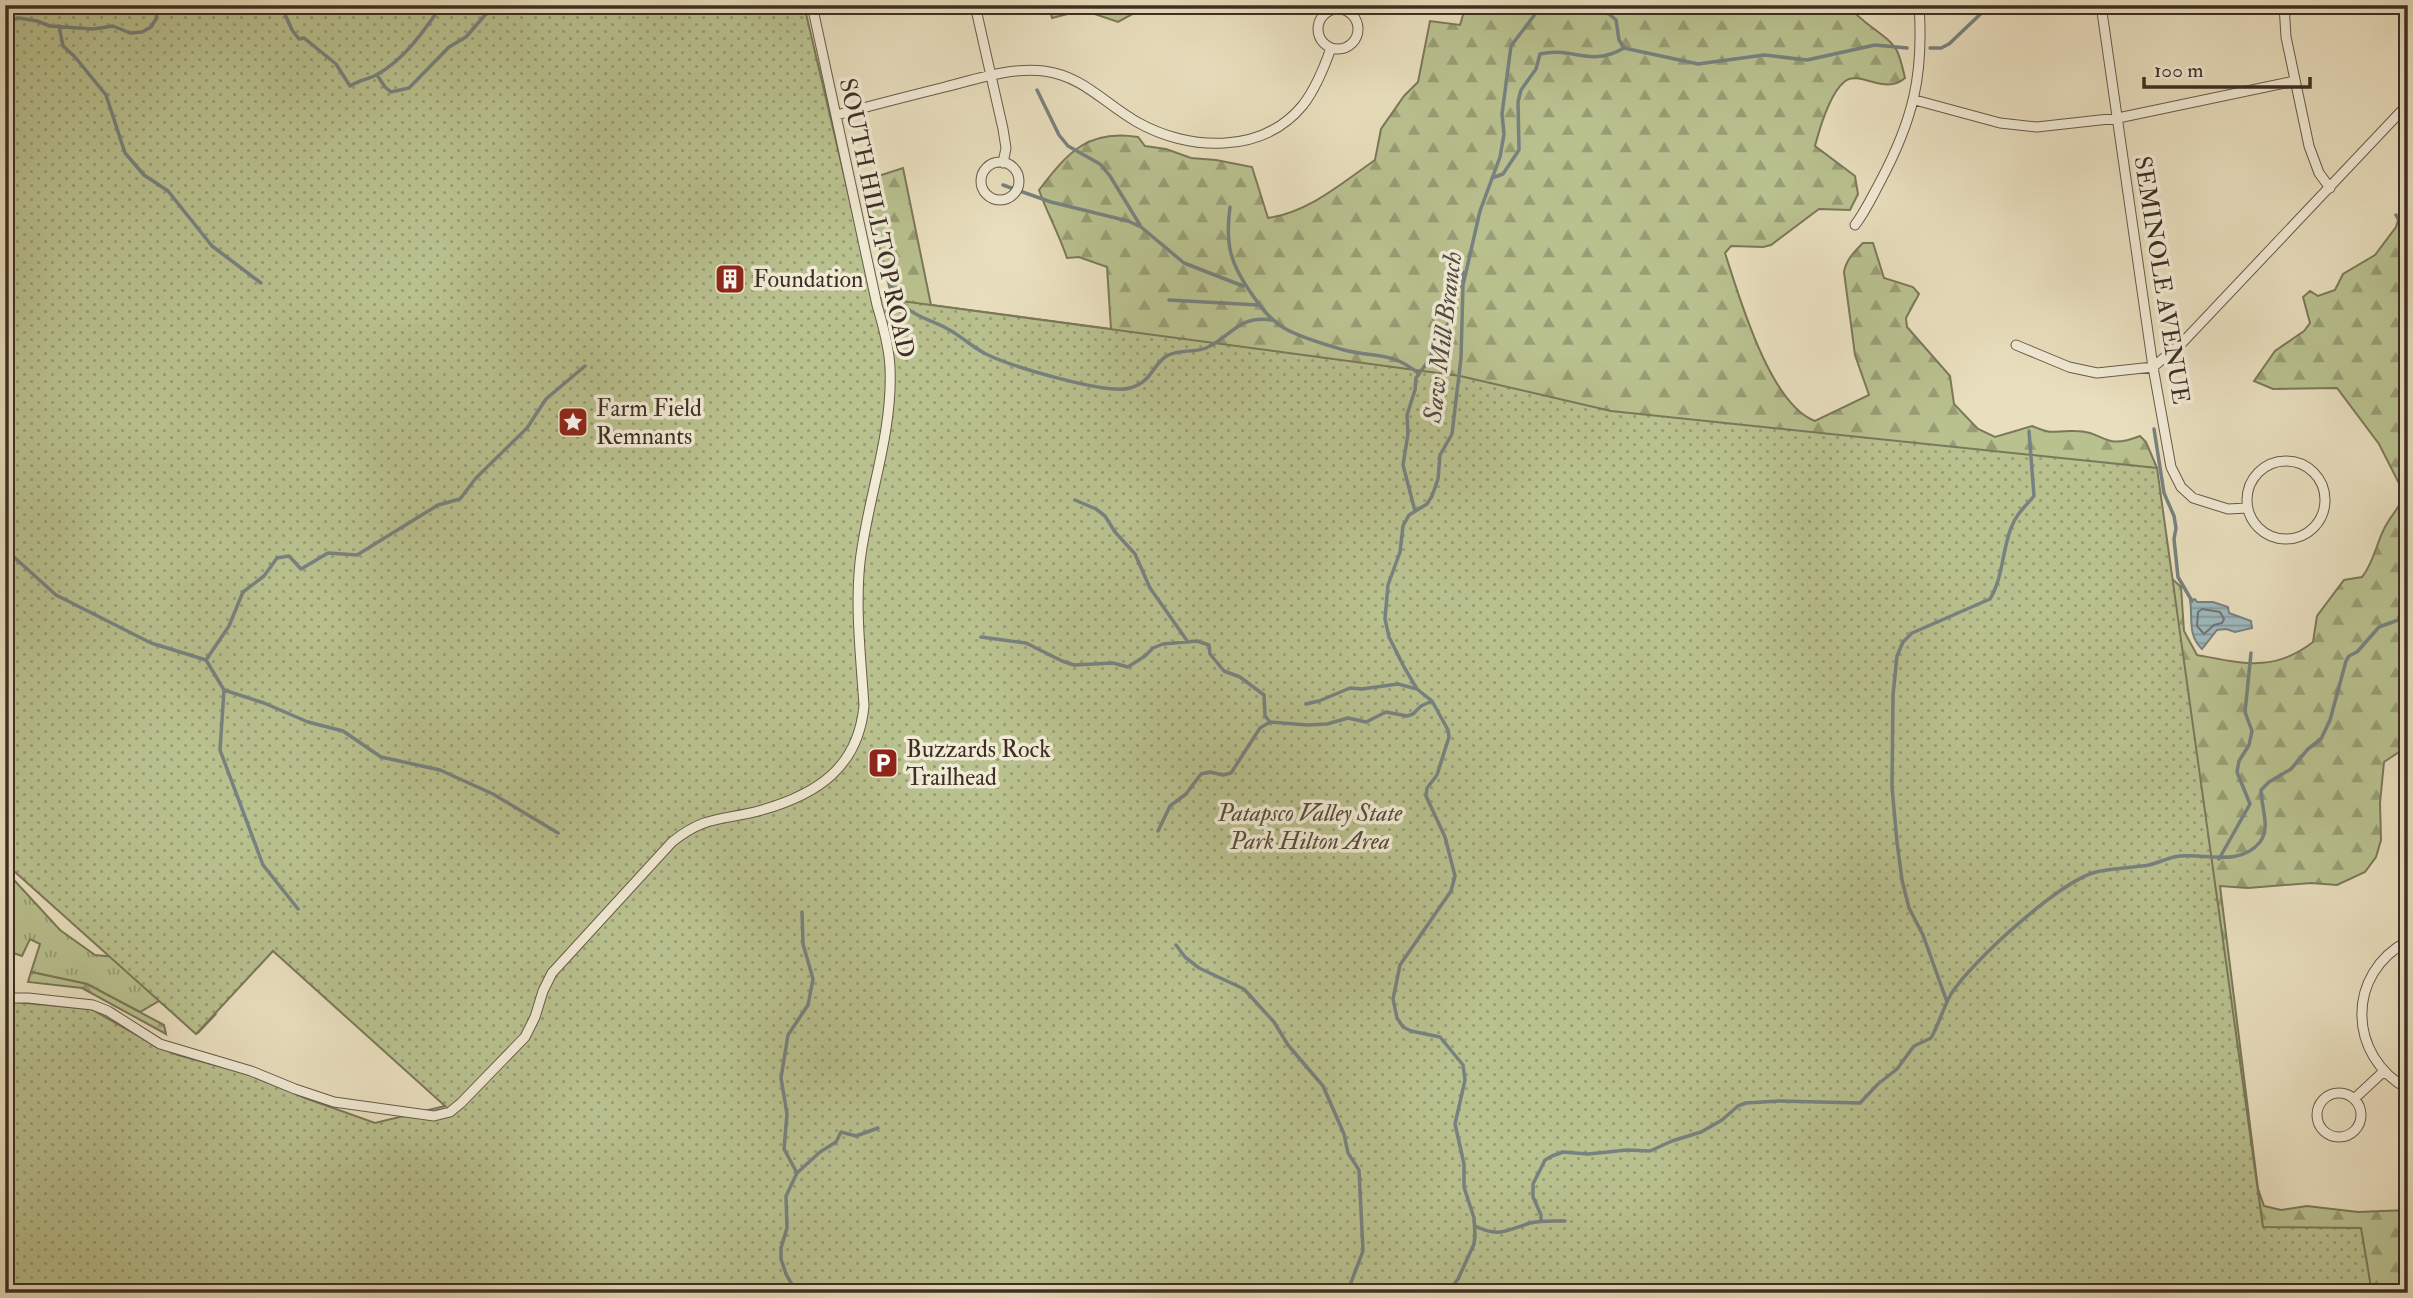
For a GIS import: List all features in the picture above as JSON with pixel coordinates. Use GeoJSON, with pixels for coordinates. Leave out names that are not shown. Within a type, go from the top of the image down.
{"type":"FeatureCollection","features":[{"type":"Feature","properties":{"kind":"street","name":"SOUTH HILLTOP ROAD"},"geometry":{"type":"LineString","coordinates":[[5,998],[93,1005],[108,1010],[160,1044],[251,1071],[334,1102],[434,1116],[450,1112],[524,1037],[552,973],[672,842],[690,828],[708,820],[761,810],[797,797],[822,783],[843,765],[855,745],[864,706],[860,561],[886,429],[890,364],[812,5]]}},
{"type":"Feature","properties":{"kind":"street"},"geometry":{"type":"LineString","coordinates":[[975,5],[1003,129],[1006,148],[1003,163]]}},
{"type":"Feature","properties":{"kind":"street"},"geometry":{"type":"LineString","coordinates":[[1855,225],[1892,159],[1904,133],[1914,100],[1921,61],[1919,5]]}},
{"type":"Feature","properties":{"kind":"street","name":"SEMINOLE AVENUE"},"geometry":{"type":"LineString","coordinates":[[2101,5],[2171,467],[2177,481],[2187,493],[2200,502],[2228,509],[2247,508]]}},
{"type":"Feature","properties":{"kind":"street"},"geometry":{"type":"LineString","coordinates":[[2284,5],[2286,37],[2309,146],[2319,173],[2330,188]]}},
{"type":"Feature","properties":{"kind":"street"},"geometry":{"type":"LineString","coordinates":[[1333,10],[1345,11],[1356,21],[1355,39],[1345,48],[1331,48],[1320,39],[1320,22],[1323,16],[1333,10]]}},
{"type":"Feature","properties":{"kind":"street"},"geometry":{"type":"LineString","coordinates":[[836,115],[991,75],[1045,71],[1085,85],[1135,121],[1181,141],[1213,144],[1238,142],[1261,135],[1283,123],[1302,106],[1319,80],[1331,48]]}},
{"type":"Feature","properties":{"kind":"street"},"geometry":{"type":"LineString","coordinates":[[1914,100],[2000,123],[2036,127],[2118,118],[2295,81]]}},
{"type":"Feature","properties":{"kind":"street"},"geometry":{"type":"LineString","coordinates":[[2016,345],[2083,371],[2110,372],[2154,367],[2182,343],[2408,104]]}},
{"type":"Feature","properties":{"kind":"street"},"geometry":{"type":"LineString","coordinates":[[1003,163],[1018,174],[1018,187],[1011,197],[999,200],[987,196],[983,191],[981,179],[991,164],[1003,163]]}},
{"type":"Feature","properties":{"kind":"street"},"geometry":{"type":"LineString","coordinates":[[2289,460],[2302,464],[2318,477],[2324,489],[2325,502],[2319,520],[2305,534],[2292,538],[2266,534],[2256,526],[2247,508],[2248,488],[2254,476],[2276,461],[2289,460]]}},
{"type":"Feature","properties":{"kind":"street"},"geometry":{"type":"LineString","coordinates":[[2408,941],[2393,950],[2378,965],[2364,993],[2362,1014],[2364,1035],[2371,1054],[2383,1072],[2408,1088]]}},
{"type":"Feature","properties":{"kind":"street"},"geometry":{"type":"LineString","coordinates":[[2354,1099],[2383,1072]]}},
{"type":"Feature","properties":{"kind":"street"},"geometry":{"type":"LineString","coordinates":[[2341,1093],[2354,1099],[2360,1108],[2361,1116],[2353,1132],[2340,1137],[2329,1135],[2323,1130],[2317,1113],[2323,1099],[2341,1093]]}},
{"type":"Feature","properties":{"kind":"green space","name":"Patapsco Valley State Park Hilton Area"},"geometry":{"type":"Polygon","coordinates":[[[5,5],[804,5],[872,294],[879,298],[1460,376],[1611,411],[2157,468],[2263,1227],[2361,1228],[2372,1293],[5,1293],[5,1001],[91,1009],[158,1047],[259,1077],[305,1098],[375,1123],[445,1106],[273,951],[196,1034],[5,863],[5,5]]]}},
{"type":"Feature","properties":{"kind":"green space"},"geometry":{"type":"Polygon","coordinates":[[[1049,5],[1149,5],[1118,22],[1083,10],[1052,18],[1049,5]]]}},
{"type":"Feature","properties":{"kind":"green space","name":"Patapsco Valley State Park Hilton Area"},"geometry":{"type":"Polygon","coordinates":[[[1466,5],[1848,5],[1888,40],[1898,54],[1905,78],[1889,84],[1857,78],[1844,82],[1830,103],[1815,146],[1855,176],[1858,194],[1850,210],[1819,209],[1771,245],[1731,246],[1725,253],[1748,321],[1770,372],[1799,411],[1815,421],[1869,395],[1855,355],[1844,272],[1849,260],[1863,243],[1873,243],[1884,278],[1913,287],[1919,294],[1906,318],[1907,327],[1950,376],[1954,404],[1978,429],[1995,437],[2032,426],[2050,432],[2085,432],[2118,442],[2140,436],[2146,442],[2157,468],[2154,502],[2168,575],[2181,587],[2184,631],[2197,655],[2243,663],[2271,662],[2298,652],[2313,642],[2317,616],[2344,580],[2362,577],[2366,572],[2384,529],[2405,495],[2379,444],[2337,388],[2273,389],[2254,381],[2275,351],[2304,331],[2310,323],[2303,297],[2310,291],[2318,296],[2335,290],[2343,274],[2375,255],[2396,227],[2408,187],[2408,746],[2384,762],[2380,803],[2381,840],[2376,857],[2365,872],[2337,885],[2311,883],[2248,888],[2220,886],[2258,1189],[2264,1206],[2281,1210],[2307,1206],[2358,1212],[2408,1210],[2408,1293],[2367,1293],[473,1102],[885,312],[890,290],[863,181],[903,168],[931,305],[1111,329],[1107,267],[1079,257],[1067,258],[1039,190],[1070,154],[1092,140],[1121,135],[1138,137],[1145,146],[1166,149],[1191,158],[1252,167],[1268,218],[1297,210],[1375,160],[1381,129],[1404,96],[1418,82],[1430,21],[1460,25],[1466,5]]]}},
{"type":"Feature","properties":{"kind":"green space"},"geometry":{"type":"Polygon","coordinates":[[[14,880],[60,930],[95,955],[115,957],[208,1016],[215,1015],[198,1033],[159,1001],[140,1012],[87,984],[31,972],[40,944],[30,939],[22,956],[7,951],[14,934],[5,929],[5,893],[11,894],[9,886],[14,880]]]}},
{"type":"Feature","properties":{"kind":"green space"},"geometry":{"type":"Polygon","coordinates":[[[31,972],[87,984],[164,1025],[166,1034],[82,988],[28,982],[31,972]]]}},
{"type":"Feature","properties":{"kind":"water"},"geometry":{"type":"Polygon","coordinates":[[[2195,599],[2197,602],[2213,602],[2228,607],[2229,613],[2251,621],[2252,628],[2235,632],[2217,630],[2202,649],[2194,638],[2192,626],[2190,600],[2195,599]]]}},
{"type":"Feature","properties":{"kind":"waterway"},"geometry":{"type":"LineString","coordinates":[[5,22],[19,18],[50,26],[93,29],[113,26],[130,33],[142,32],[151,27],[156,19],[158,5]]}},
{"type":"Feature","properties":{"kind":"waterway"},"geometry":{"type":"LineString","coordinates":[[289,5],[284,12],[292,30],[299,39],[304,38],[336,64],[350,86],[376,75],[396,61],[421,35],[442,5]]}},
{"type":"Feature","properties":{"kind":"waterway"},"geometry":{"type":"LineString","coordinates":[[377,75],[391,92],[409,88],[449,47],[466,37],[485,15],[500,5]]}},
{"type":"Feature","properties":{"kind":"waterway","name":"Saw Mill Branch"},"geometry":{"type":"LineString","coordinates":[[1447,1293],[1458,1279],[1474,1244],[1475,1235],[1474,1218],[1464,1187],[1464,1164],[1455,1124],[1465,1080],[1463,1065],[1440,1037],[1403,1027],[1397,1018],[1393,999],[1400,965],[1451,891],[1455,876],[1445,837],[1426,796],[1427,788],[1437,775],[1449,737],[1432,701],[1417,689],[1404,667],[1389,637],[1385,619],[1388,585],[1400,552],[1403,526],[1409,515],[1427,504],[1432,496],[1438,479],[1440,455],[1452,434],[1461,358],[1463,285],[1480,211],[1500,157],[1504,134],[1502,114],[1511,46],[1542,5]]}},
{"type":"Feature","properties":{"kind":"waterway"},"geometry":{"type":"LineString","coordinates":[[1585,5],[1609,14],[1616,20],[1619,40],[1624,48]]}},
{"type":"Feature","properties":{"kind":"waterway"},"geometry":{"type":"LineString","coordinates":[[1930,48],[1941,48],[1949,44],[1990,5]]}},
{"type":"Feature","properties":{"kind":"waterway"},"geometry":{"type":"LineString","coordinates":[[59,26],[63,46],[106,95],[125,153],[144,175],[168,191],[212,246],[261,283]]}},
{"type":"Feature","properties":{"kind":"waterway"},"geometry":{"type":"LineString","coordinates":[[1492,178],[1503,174],[1519,150],[1518,102],[1521,90],[1536,69],[1540,54],[1562,52],[1591,57],[1612,54],[1624,48],[1698,64],[1764,55],[1807,60],[1875,45],[1907,48]]}},
{"type":"Feature","properties":{"kind":"waterway"},"geometry":{"type":"LineString","coordinates":[[1037,90],[1059,135],[1068,146],[1100,164],[1140,225]]}},
{"type":"Feature","properties":{"kind":"waterway"},"geometry":{"type":"LineString","coordinates":[[1003,185],[1051,202],[1128,221],[1141,227],[1184,263],[1243,286]]}},
{"type":"Feature","properties":{"kind":"waterway"},"geometry":{"type":"LineString","coordinates":[[1230,207],[1228,232],[1234,262],[1251,293],[1274,321],[1305,338],[1344,350],[1392,358],[1419,374]]}},
{"type":"Feature","properties":{"kind":"waterway"},"geometry":{"type":"LineString","coordinates":[[2396,215],[2408,229]]}},
{"type":"Feature","properties":{"kind":"waterway"},"geometry":{"type":"LineString","coordinates":[[1415,511],[1403,465],[1408,434],[1407,415],[1416,378],[1451,318],[1463,272]]}},
{"type":"Feature","properties":{"kind":"waterway"},"geometry":{"type":"LineString","coordinates":[[888,278],[899,299],[908,309],[951,331],[986,354],[1036,372],[1118,389],[1130,388],[1142,382],[1160,361],[1169,355],[1206,348],[1243,323],[1260,319],[1272,320]]}},
{"type":"Feature","properties":{"kind":"waterway"},"geometry":{"type":"LineString","coordinates":[[1169,300],[1258,305]]}},
{"type":"Feature","properties":{"kind":"waterway"},"geometry":{"type":"LineString","coordinates":[[206,660],[229,626],[243,592],[264,576],[277,558],[289,556],[301,569],[328,553],[357,555],[438,505],[460,499],[476,478],[527,428],[546,399],[585,366]]}},
{"type":"Feature","properties":{"kind":"waterway"},"geometry":{"type":"LineString","coordinates":[[2154,429],[2164,493],[2176,528],[2174,539],[2178,577],[2192,601]]}},
{"type":"Feature","properties":{"kind":"waterway"},"geometry":{"type":"LineString","coordinates":[[1947,1002],[1923,935],[1909,908],[1902,880],[1892,787],[1893,695],[1897,656],[1903,642],[1912,633],[1990,599],[2013,523],[2034,496],[2029,431]]}},
{"type":"Feature","properties":{"kind":"waterway"},"geometry":{"type":"LineString","coordinates":[[1075,500],[1105,516],[1135,554],[1150,588],[1188,642]]}},
{"type":"Feature","properties":{"kind":"waterway"},"geometry":{"type":"LineString","coordinates":[[5,549],[56,595],[151,643],[206,660],[224,690],[308,722],[343,731],[381,757],[440,770],[493,794],[558,833]]}},
{"type":"Feature","properties":{"kind":"waterway"},"geometry":{"type":"LineString","coordinates":[[1541,1221],[1533,1197],[1533,1184],[1545,1160],[1552,1156],[1563,1152],[1588,1154],[1627,1150],[1650,1151],[1701,1132],[1746,1103],[1860,1103],[1897,1069],[1914,1046],[1931,1038],[1951,994],[1977,963],[2040,906],[2080,879],[2096,872],[2149,865],[2174,857],[2230,857],[2251,850],[2260,842],[2265,830],[2261,790],[2291,769],[2308,749],[2321,739],[2330,720],[2349,656],[2357,652],[2379,627],[2398,620],[2401,611],[2400,592],[2408,570]]}},
{"type":"Feature","properties":{"kind":"waterway"},"geometry":{"type":"LineString","coordinates":[[981,637],[1026,643],[1074,665],[1113,663],[1128,667],[1153,648],[1163,644],[1197,641],[1209,645],[1210,654],[1224,671],[1240,677],[1264,695],[1265,716],[1270,722]]}},
{"type":"Feature","properties":{"kind":"waterway"},"geometry":{"type":"LineString","coordinates":[[2219,859],[2250,804],[2237,772],[2252,731],[2245,712],[2251,653]]}},
{"type":"Feature","properties":{"kind":"waterway"},"geometry":{"type":"LineString","coordinates":[[1306,704],[1350,688],[1398,684],[1417,689]]}},
{"type":"Feature","properties":{"kind":"waterway"},"geometry":{"type":"LineString","coordinates":[[224,690],[220,750],[263,865],[298,909]]}},
{"type":"Feature","properties":{"kind":"waterway"},"geometry":{"type":"LineString","coordinates":[[1158,831],[1170,806],[1186,794],[1201,774],[1231,773],[1260,728],[1270,722],[1327,724],[1348,718],[1366,722],[1386,712],[1407,716],[1432,701]]}},
{"type":"Feature","properties":{"kind":"waterway"},"geometry":{"type":"LineString","coordinates":[[800,1293],[795,1290],[786,1274],[781,1259],[787,1228],[786,1196],[797,1173],[784,1149],[787,1114],[781,1078],[788,1035],[808,1005],[813,979],[803,944],[802,912]]}},
{"type":"Feature","properties":{"kind":"waterway"},"geometry":{"type":"LineString","coordinates":[[1176,945],[1185,957],[1199,968],[1244,989],[1274,1022],[1288,1045],[1323,1086],[1344,1134],[1348,1153],[1359,1170],[1363,1251],[1347,1293]]}},
{"type":"Feature","properties":{"kind":"waterway"},"geometry":{"type":"LineString","coordinates":[[797,1173],[820,1152],[836,1142],[841,1132],[856,1136],[878,1128]]}},
{"type":"Feature","properties":{"kind":"waterway"},"geometry":{"type":"LineString","coordinates":[[1475,1226],[1497,1232],[1534,1222],[1565,1221]]}},
{"type":"Feature","properties":{"kind":"place","name":"Foundation"},"geometry":{"type":"Point","coordinates":[730,279]}},
{"type":"Feature","properties":{"kind":"place","name":"Farm Field Remnants"},"geometry":{"type":"Point","coordinates":[573,422]}},
{"type":"Feature","properties":{"kind":"place","name":"Buzzards Rock Trailhead"},"geometry":{"type":"Point","coordinates":[883,763]}}]}
